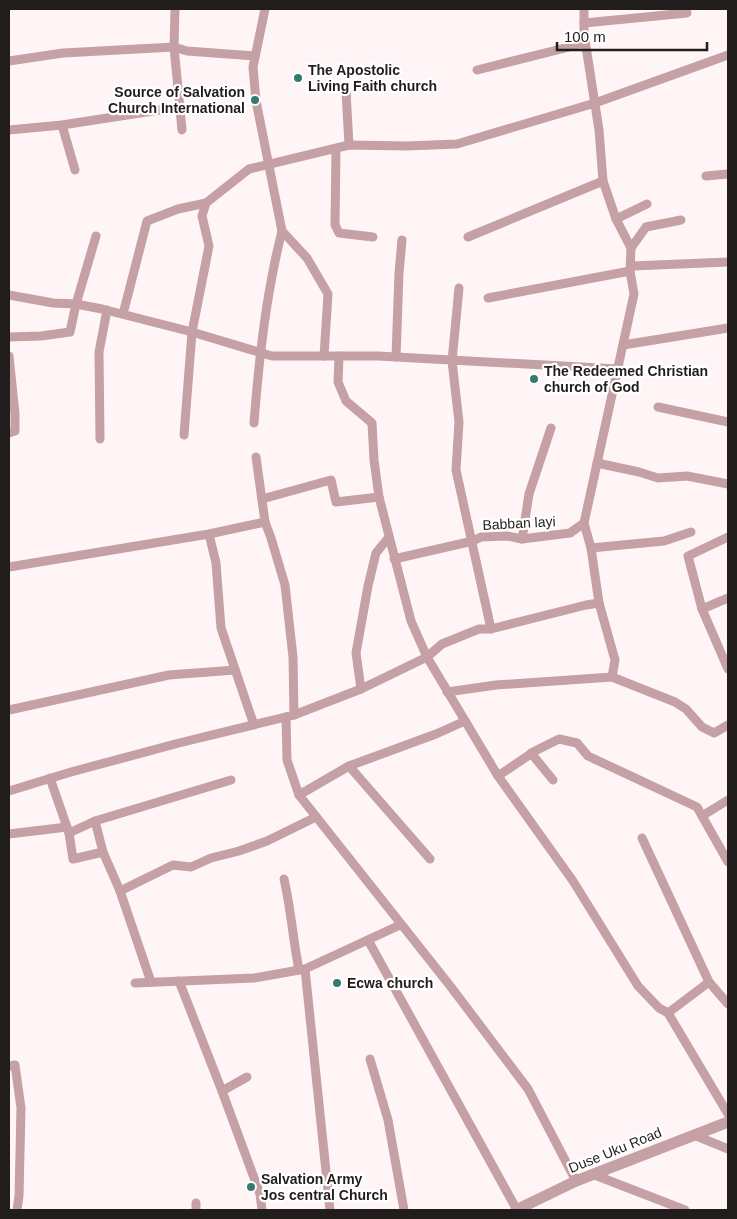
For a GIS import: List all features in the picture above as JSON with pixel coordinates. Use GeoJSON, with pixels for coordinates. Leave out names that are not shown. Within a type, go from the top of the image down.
{"type":"FeatureCollection","features":[{"type":"Feature","properties":{"kind":"street"},"geometry":{"type":"LineString","coordinates":[[175,9],[174,47],[182,130]]}},
{"type":"Feature","properties":{"kind":"street"},"geometry":{"type":"LineString","coordinates":[[254,423],[260,353],[282,231],[256,101],[253,68],[264,9]]}},
{"type":"Feature","properties":{"kind":"street"},"geometry":{"type":"LineString","coordinates":[[584,9],[585,43],[595,103],[603,180],[616,218],[631,248],[634,294],[584,523],[591,548],[599,603],[615,660],[612,677]]}},
{"type":"Feature","properties":{"kind":"street"},"geometry":{"type":"LineString","coordinates":[[584,23],[687,13]]}},
{"type":"Feature","properties":{"kind":"street"},"geometry":{"type":"LineString","coordinates":[[477,70],[585,43]]}},
{"type":"Feature","properties":{"kind":"street"},"geometry":{"type":"LineString","coordinates":[[9,61],[63,53],[174,47],[187,51],[255,56]]}},
{"type":"Feature","properties":{"kind":"street"},"geometry":{"type":"LineString","coordinates":[[123,314],[147,222],[178,209],[206,203],[249,169],[349,145],[407,146],[457,144],[595,103],[726,58]]}},
{"type":"Feature","properties":{"kind":"street"},"geometry":{"type":"LineString","coordinates":[[346,92],[349,145]]}},
{"type":"Feature","properties":{"kind":"street"},"geometry":{"type":"LineString","coordinates":[[9,130],[62,125],[179,108]]}},
{"type":"Feature","properties":{"kind":"street"},"geometry":{"type":"LineString","coordinates":[[62,125],[75,170]]}},
{"type":"Feature","properties":{"kind":"street"},"geometry":{"type":"LineString","coordinates":[[336,149],[335,225],[339,233],[373,237]]}},
{"type":"Feature","properties":{"kind":"street"},"geometry":{"type":"LineString","coordinates":[[706,176],[728,174]]}},
{"type":"Feature","properties":{"kind":"street"},"geometry":{"type":"LineString","coordinates":[[468,237],[603,180]]}},
{"type":"Feature","properties":{"kind":"street"},"geometry":{"type":"LineString","coordinates":[[184,435],[192,332],[209,246],[202,216],[206,203]]}},
{"type":"Feature","properties":{"kind":"street"},"geometry":{"type":"LineString","coordinates":[[616,218],[648,204]]}},
{"type":"Feature","properties":{"kind":"street"},"geometry":{"type":"LineString","coordinates":[[631,248],[646,227],[681,220]]}},
{"type":"Feature","properties":{"kind":"street"},"geometry":{"type":"LineString","coordinates":[[282,231],[307,258],[328,294],[324,356]]}},
{"type":"Feature","properties":{"kind":"street"},"geometry":{"type":"LineString","coordinates":[[9,337],[41,336],[70,332],[76,304],[96,236]]}},
{"type":"Feature","properties":{"kind":"street"},"geometry":{"type":"LineString","coordinates":[[396,357],[402,240]]}},
{"type":"Feature","properties":{"kind":"street"},"geometry":{"type":"LineString","coordinates":[[488,298],[631,268],[728,262]]}},
{"type":"Feature","properties":{"kind":"street"},"geometry":{"type":"LineString","coordinates":[[459,288],[452,361],[458,422],[456,470],[491,629]]}},
{"type":"Feature","properties":{"kind":"street"},"geometry":{"type":"LineString","coordinates":[[9,295],[106,310],[192,332],[272,356],[396,357],[618,369]]}},
{"type":"Feature","properties":{"kind":"street"},"geometry":{"type":"LineString","coordinates":[[100,438],[99,352],[106,310]]}},
{"type":"Feature","properties":{"kind":"street"},"geometry":{"type":"LineString","coordinates":[[623,345],[728,328]]}},
{"type":"Feature","properties":{"kind":"street"},"geometry":{"type":"LineString","coordinates":[[9,356],[15,431],[9,433]]}},
{"type":"Feature","properties":{"kind":"street"},"geometry":{"type":"LineString","coordinates":[[339,356],[338,382],[346,401],[372,423],[379,497],[411,621],[426,657],[498,776],[573,881],[638,986],[659,1008],[668,1013],[728,1114]]}},
{"type":"Feature","properties":{"kind":"street"},"geometry":{"type":"LineString","coordinates":[[658,407],[728,422]]}},
{"type":"Feature","properties":{"kind":"street"},"geometry":{"type":"LineString","coordinates":[[522,538],[529,494],[551,428]]}},
{"type":"Feature","properties":{"kind":"street"},"geometry":{"type":"LineString","coordinates":[[256,457],[264,522],[272,538],[284,585],[293,657],[287,760],[299,795],[451,986],[528,1089],[576,1180]]}},
{"type":"Feature","properties":{"kind":"street"},"geometry":{"type":"LineString","coordinates":[[597,463],[658,478],[687,476],[728,484]]}},
{"type":"Feature","properties":{"kind":"street"},"geometry":{"type":"LineString","coordinates":[[262,499],[331,480],[336,502],[379,497]]}},
{"type":"Feature","properties":{"kind":"street"},"geometry":{"type":"LineString","coordinates":[[9,567],[209,534],[264,522]]}},
{"type":"Feature","properties":{"kind":"street","name":"Babban layi"},"geometry":{"type":"LineString","coordinates":[[394,559],[473,541],[481,537],[507,536],[522,538],[570,533],[584,523]]}},
{"type":"Feature","properties":{"kind":"street"},"geometry":{"type":"LineString","coordinates":[[591,548],[664,541],[691,532]]}},
{"type":"Feature","properties":{"kind":"street"},"geometry":{"type":"LineString","coordinates":[[209,534],[216,563],[221,628],[254,725]]}},
{"type":"Feature","properties":{"kind":"street"},"geometry":{"type":"LineString","coordinates":[[361,689],[356,653],[368,586],[376,553],[389,537]]}},
{"type":"Feature","properties":{"kind":"street"},"geometry":{"type":"LineString","coordinates":[[728,537],[688,556],[702,609],[728,669]]}},
{"type":"Feature","properties":{"kind":"street"},"geometry":{"type":"LineString","coordinates":[[702,609],[728,598]]}},
{"type":"Feature","properties":{"kind":"street"},"geometry":{"type":"LineString","coordinates":[[9,791],[179,743],[290,716],[361,689],[426,657],[442,644],[478,629],[491,629],[599,603]]}},
{"type":"Feature","properties":{"kind":"street"},"geometry":{"type":"LineString","coordinates":[[9,710],[169,675],[235,670]]}},
{"type":"Feature","properties":{"kind":"street"},"geometry":{"type":"LineString","coordinates":[[447,692],[496,686],[612,677],[675,702],[686,709],[702,727],[714,733],[728,725]]}},
{"type":"Feature","properties":{"kind":"street"},"geometry":{"type":"LineString","coordinates":[[299,795],[349,766],[465,722]]}},
{"type":"Feature","properties":{"kind":"street"},"geometry":{"type":"LineString","coordinates":[[498,776],[531,753],[559,739],[577,744],[588,756],[697,807],[728,862]]}},
{"type":"Feature","properties":{"kind":"street"},"geometry":{"type":"LineString","coordinates":[[531,753],[553,780]]}},
{"type":"Feature","properties":{"kind":"street"},"geometry":{"type":"LineString","coordinates":[[349,766],[430,859]]}},
{"type":"Feature","properties":{"kind":"street"},"geometry":{"type":"LineString","coordinates":[[50,778],[68,830],[73,859],[103,852]]}},
{"type":"Feature","properties":{"kind":"street"},"geometry":{"type":"LineString","coordinates":[[9,834],[68,830],[231,780]]}},
{"type":"Feature","properties":{"kind":"street"},"geometry":{"type":"LineString","coordinates":[[702,816],[728,800]]}},
{"type":"Feature","properties":{"kind":"street"},"geometry":{"type":"LineString","coordinates":[[120,890],[173,866],[191,867],[211,858],[267,841],[316,817]]}},
{"type":"Feature","properties":{"kind":"street"},"geometry":{"type":"LineString","coordinates":[[95,821],[103,852],[120,890],[151,982]]}},
{"type":"Feature","properties":{"kind":"street"},"geometry":{"type":"LineString","coordinates":[[642,838],[709,982],[728,1004]]}},
{"type":"Feature","properties":{"kind":"street"},"geometry":{"type":"LineString","coordinates":[[284,880],[290,902],[292,935],[302,970],[330,1210]]}},
{"type":"Feature","properties":{"kind":"street"},"geometry":{"type":"LineString","coordinates":[[135,983],[254,978],[302,970],[400,924]]}},
{"type":"Feature","properties":{"kind":"street"},"geometry":{"type":"LineString","coordinates":[[368,940],[516,1210]]}},
{"type":"Feature","properties":{"kind":"street"},"geometry":{"type":"LineString","coordinates":[[178,981],[222,1091],[260,1194],[262,1210]]}},
{"type":"Feature","properties":{"kind":"street"},"geometry":{"type":"LineString","coordinates":[[668,1013],[709,982]]}},
{"type":"Feature","properties":{"kind":"street"},"geometry":{"type":"LineString","coordinates":[[370,1059],[388,1120],[404,1210]]}},
{"type":"Feature","properties":{"kind":"street"},"geometry":{"type":"LineString","coordinates":[[9,1066],[15,1065],[21,1108],[17,1210]]}},
{"type":"Feature","properties":{"kind":"street"},"geometry":{"type":"LineString","coordinates":[[222,1091],[247,1077]]}},
{"type":"Feature","properties":{"kind":"street","name":"Duse Uku Road"},"geometry":{"type":"LineString","coordinates":[[516,1210],[576,1180],[728,1122]]}},
{"type":"Feature","properties":{"kind":"street"},"geometry":{"type":"LineString","coordinates":[[694,1135],[728,1149]]}},
{"type":"Feature","properties":{"kind":"street"},"geometry":{"type":"LineString","coordinates":[[592,1174],[685,1210]]}},
{"type":"Feature","properties":{"kind":"place","name":"The Apostolic Living Faith church"},"geometry":{"type":"Point","coordinates":[298,78]}},
{"type":"Feature","properties":{"kind":"place","name":"Source of Salvation Church International"},"geometry":{"type":"Point","coordinates":[255,100]}},
{"type":"Feature","properties":{"kind":"place","name":"The Redeemed Christian church of God"},"geometry":{"type":"Point","coordinates":[534,379]}},
{"type":"Feature","properties":{"kind":"place","name":"Ecwa church"},"geometry":{"type":"Point","coordinates":[337,983]}},
{"type":"Feature","properties":{"kind":"place","name":"Salvation Army Jos central Church"},"geometry":{"type":"Point","coordinates":[251,1187]}}]}
